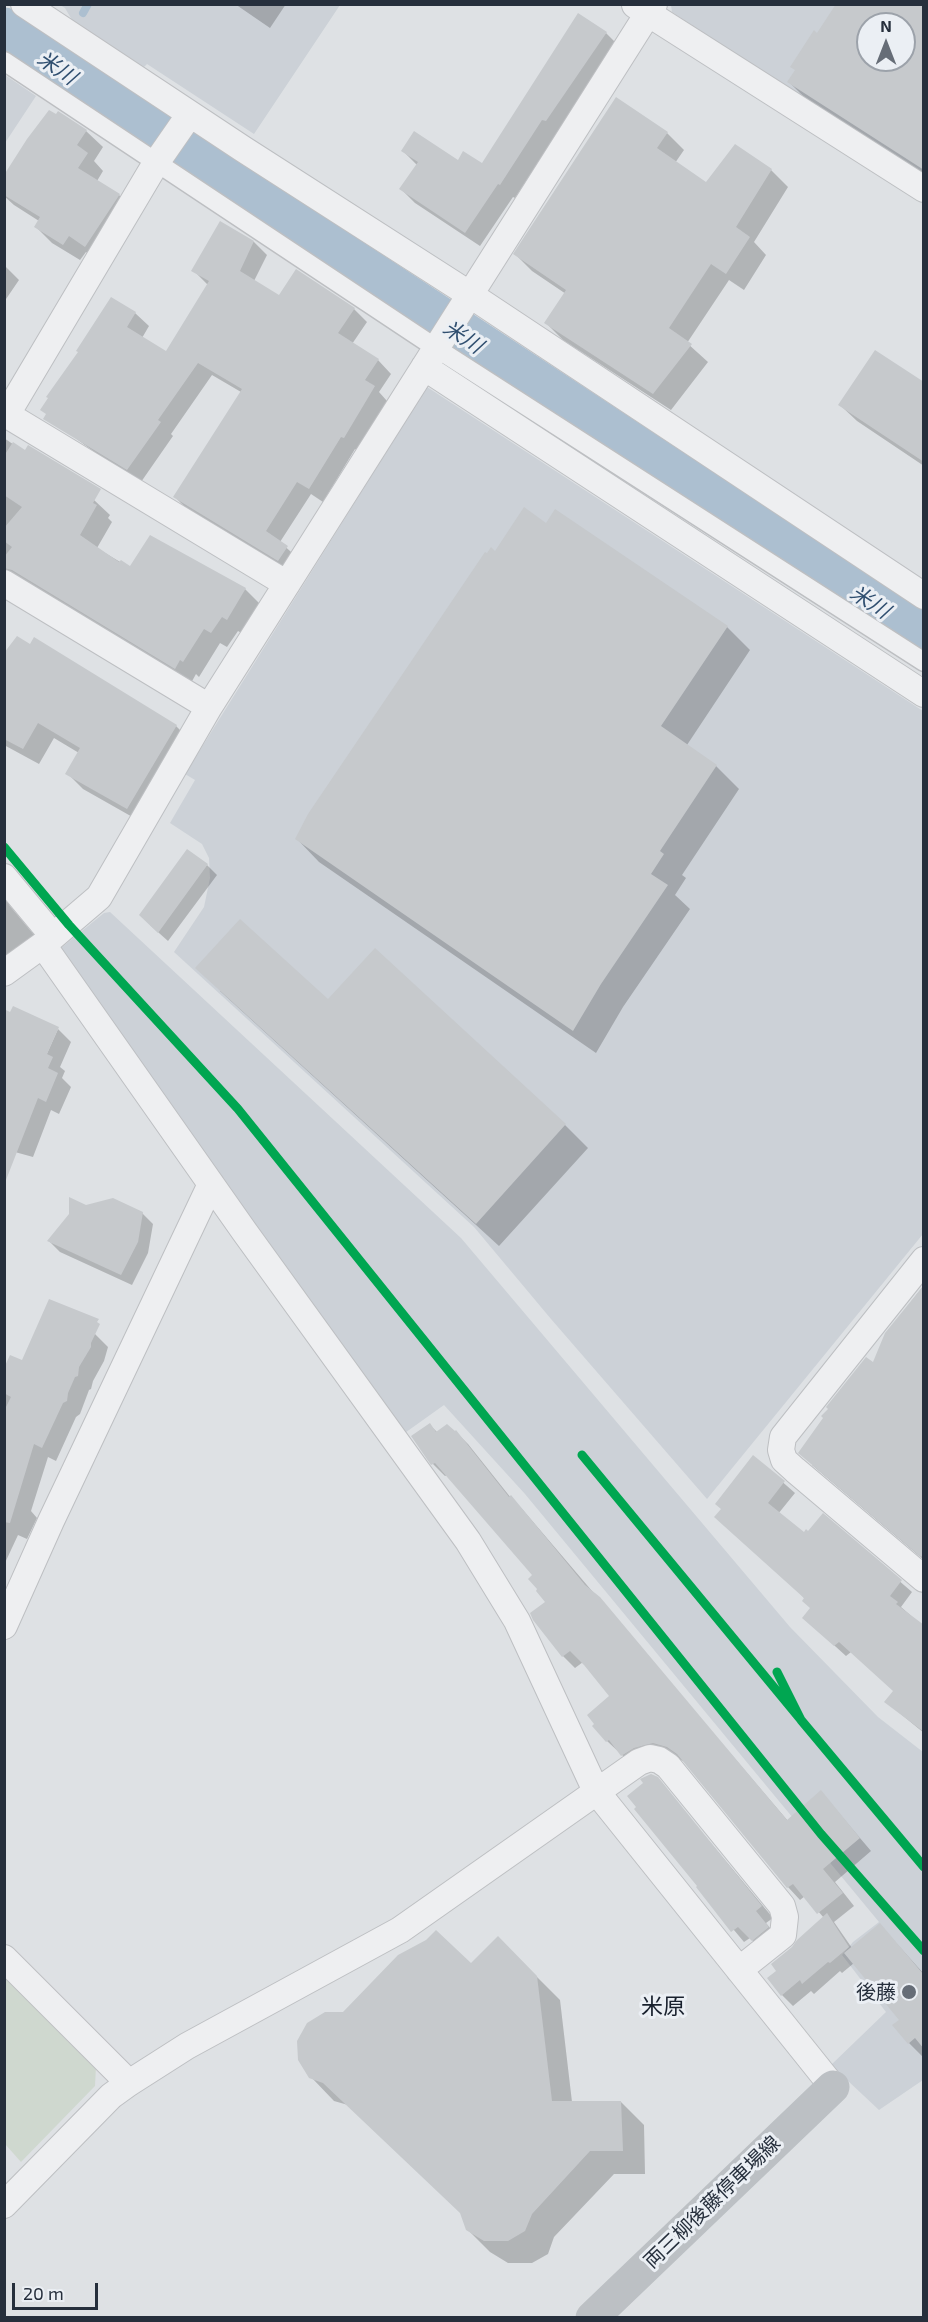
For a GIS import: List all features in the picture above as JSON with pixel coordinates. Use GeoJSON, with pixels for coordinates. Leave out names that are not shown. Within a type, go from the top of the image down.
{"type":"FeatureCollection","features":[{"type":"Feature","properties":{"kind":"main road","name":"両三柳後藤停車場線"},"geometry":{"type":"LineString","coordinates":[[592,2318],[832,2087]]}},
{"type":"Feature","properties":{"kind":"street"},"geometry":{"type":"LineString","coordinates":[[24,4],[187,119],[464,302],[924,596]]}},
{"type":"Feature","properties":{"kind":"street"},"geometry":{"type":"LineString","coordinates":[[4,973],[48,941],[99,897],[209,707],[433,353],[646,7],[924,189]]}},
{"type":"Feature","properties":{"kind":"street"},"geometry":{"type":"LineString","coordinates":[[4,61],[158,161],[924,694]]}},
{"type":"Feature","properties":{"kind":"street"},"geometry":{"type":"LineString","coordinates":[[187,119],[158,161],[6,414],[286,584]]}},
{"type":"Feature","properties":{"kind":"street"},"geometry":{"type":"LineString","coordinates":[[433,353],[924,662]]}},
{"type":"Feature","properties":{"kind":"street"},"geometry":{"type":"LineString","coordinates":[[4,583],[209,707]]}},
{"type":"Feature","properties":{"kind":"street"},"geometry":{"type":"LineString","coordinates":[[4,877],[211,1184],[468,1541],[517,1621],[596,1791],[832,2087]]}},
{"type":"Feature","properties":{"kind":"street"},"geometry":{"type":"LineString","coordinates":[[4,1626],[51,1521],[211,1184]]}},
{"type":"Feature","properties":{"kind":"street"},"geometry":{"type":"LineString","coordinates":[[924,1260],[783,1437],[781,1450],[784,1460],[795,1470],[924,1579]]}},
{"type":"Feature","properties":{"kind":"street"},"geometry":{"type":"LineString","coordinates":[[4,2205],[111,2096],[129,2083],[187,2046],[400,1930],[596,1791],[639,1762],[650,1758],[659,1760],[668,1766],[782,1906],[785,1917],[783,1935],[739,1970]]}},
{"type":"Feature","properties":{"kind":"street"},"geometry":{"type":"LineString","coordinates":[[4,1958],[129,2083]]}},
{"type":"Feature","properties":{"kind":"shaded area"},"geometry":{"type":"Polygon","coordinates":[[[60,5],[340,5],[254,134],[147,64],[144,67],[72,20],[65,8],[60,5]]]}},
{"type":"Feature","properties":{"kind":"shaded area"},"geometry":{"type":"Polygon","coordinates":[[[671,5],[923,5],[923,178],[672,12],[671,5]]]}},
{"type":"Feature","properties":{"kind":"shaded area"},"geometry":{"type":"Polygon","coordinates":[[[5,75],[36,96],[5,143],[5,75]]]}},
{"type":"Feature","properties":{"kind":"shaded area"},"geometry":{"type":"Polygon","coordinates":[[[427,387],[923,711],[923,1234],[707,1499],[474,1227],[174,952],[204,907],[210,878],[209,858],[202,844],[170,823],[195,780],[185,774],[427,387]]]}},
{"type":"Feature","properties":{"kind":"shaded area"},"geometry":{"type":"Polygon","coordinates":[[[110,912],[461,1238],[790,1627],[878,1717],[923,1752],[923,2080],[879,2110],[831,2065],[886,2012],[842,1955],[853,1942],[879,1922],[525,1494],[444,1405],[402,1435],[67,963],[61,948],[104,913],[110,912]]]}},
{"type":"Feature","properties":{"kind":"shaded area"},"geometry":{"type":"Polygon","coordinates":[[[4,1974],[96,2066],[95,2086],[21,2162],[5,2144],[4,1974]]]}},
{"type":"Feature","properties":{"kind":"building"},"geometry":{"type":"Polygon","coordinates":[[[836,4],[924,4],[924,170],[787,82],[795,70],[790,67],[814,30],[817,33],[836,4]]]}},
{"type":"Feature","properties":{"kind":"building"},"geometry":{"type":"Polygon","coordinates":[[[578,13],[607,32],[546,121],[542,120],[500,185],[498,184],[465,233],[399,189],[418,162],[401,151],[414,131],[458,160],[463,151],[482,163],[578,13]]]}},
{"type":"Feature","properties":{"kind":"building"},"geometry":{"type":"Polygon","coordinates":[[[616,97],[668,132],[657,148],[706,182],[735,144],[772,169],[736,227],[750,237],[726,274],[711,264],[669,328],[692,344],[653,394],[544,323],[566,290],[513,254],[616,97]]]}},
{"type":"Feature","properties":{"kind":"building"},"geometry":{"type":"Polygon","coordinates":[[[49,110],[56,114],[58,111],[87,130],[77,145],[88,153],[78,168],[120,194],[85,247],[69,236],[63,245],[34,227],[40,217],[4,195],[4,175],[49,110]]]}},
{"type":"Feature","properties":{"kind":"building"},"geometry":{"type":"Polygon","coordinates":[[[220,221],[254,241],[240,271],[279,295],[296,269],[355,308],[338,333],[379,359],[365,380],[375,386],[344,438],[341,437],[309,489],[297,482],[266,531],[288,546],[278,561],[173,497],[242,389],[198,363],[158,420],[161,422],[127,470],[43,419],[46,414],[40,410],[48,398],[46,397],[78,352],[76,351],[111,297],[136,312],[127,327],[166,351],[209,281],[191,271],[220,221]]]}},
{"type":"Feature","properties":{"kind":"building"},"geometry":{"type":"Polygon","coordinates":[[[875,350],[924,382],[924,462],[838,405],[875,350]]]}},
{"type":"Feature","properties":{"kind":"building"},"geometry":{"type":"Polygon","coordinates":[[[13,442],[25,450],[28,445],[101,489],[93,503],[97,505],[80,535],[119,562],[121,560],[130,566],[150,535],[246,588],[227,620],[222,617],[211,633],[204,629],[183,662],[180,660],[175,669],[12,570],[4,568],[4,557],[12,547],[4,541],[4,528],[22,507],[4,495],[4,456],[13,442]]]}},
{"type":"Feature","properties":{"kind":"building"},"geometry":{"type":"Polygon","coordinates":[[[524,507],[546,523],[555,509],[728,626],[661,726],[717,765],[660,851],[664,854],[651,874],[668,885],[601,984],[573,1031],[295,839],[308,814],[485,552],[487,553],[491,547],[495,551],[524,507]]]}},
{"type":"Feature","properties":{"kind":"building"},"geometry":{"type":"Polygon","coordinates":[[[17,636],[30,644],[34,637],[177,725],[127,809],[65,774],[80,748],[38,723],[23,749],[4,739],[4,653],[17,636]]]}},
{"type":"Feature","properties":{"kind":"building"},"geometry":{"type":"Polygon","coordinates":[[[187,849],[208,864],[158,933],[139,915],[187,849]]]}},
{"type":"Feature","properties":{"kind":"building"},"geometry":{"type":"Polygon","coordinates":[[[240,919],[328,999],[375,948],[566,1124],[476,1224],[195,968],[240,919]]]}},
{"type":"Feature","properties":{"kind":"building"},"geometry":{"type":"Polygon","coordinates":[[[13,1006],[59,1027],[47,1054],[53,1057],[48,1068],[58,1073],[46,1102],[38,1098],[6,1180],[4,1179],[4,1009],[10,1012],[13,1006]]]}},
{"type":"Feature","properties":{"kind":"building"},"geometry":{"type":"Polygon","coordinates":[[[69,1197],[86,1205],[113,1198],[143,1212],[138,1242],[121,1275],[47,1241],[69,1214],[69,1197]]]}},
{"type":"Feature","properties":{"kind":"building"},"geometry":{"type":"Polygon","coordinates":[[[924,1285],[924,1553],[921,1557],[798,1453],[823,1418],[821,1416],[828,1409],[826,1407],[866,1357],[873,1362],[885,1333],[924,1285]]]}},
{"type":"Feature","properties":{"kind":"building"},"geometry":{"type":"Polygon","coordinates":[[[49,1299],[99,1319],[97,1322],[100,1324],[91,1347],[79,1367],[78,1376],[75,1377],[67,1401],[63,1403],[42,1448],[34,1444],[10,1523],[4,1522],[4,1411],[11,1397],[4,1393],[4,1368],[10,1355],[22,1360],[49,1299]]]}},
{"type":"Feature","properties":{"kind":"building"},"geometry":{"type":"Polygon","coordinates":[[[430,1423],[436,1432],[447,1424],[456,1430],[509,1497],[511,1495],[585,1585],[600,1597],[787,1820],[821,1790],[860,1838],[823,1869],[843,1893],[817,1914],[793,1884],[787,1888],[677,1754],[667,1747],[653,1743],[634,1748],[621,1756],[609,1740],[606,1742],[592,1726],[594,1724],[587,1715],[609,1696],[570,1651],[562,1657],[533,1620],[530,1613],[545,1602],[528,1579],[532,1575],[435,1463],[431,1465],[411,1436],[430,1423]]]}},
{"type":"Feature","properties":{"kind":"building"},"geometry":{"type":"Polygon","coordinates":[[[753,1455],[785,1481],[768,1503],[804,1532],[806,1529],[808,1531],[823,1513],[902,1580],[890,1596],[898,1602],[896,1604],[924,1625],[924,1732],[884,1702],[893,1691],[839,1642],[834,1646],[802,1618],[810,1608],[802,1601],[804,1598],[714,1517],[721,1509],[715,1504],[753,1455]]]}},
{"type":"Feature","properties":{"kind":"building"},"geometry":{"type":"Polygon","coordinates":[[[651,1774],[658,1777],[762,1906],[756,1911],[769,1927],[752,1941],[738,1927],[731,1932],[634,1809],[636,1807],[627,1796],[643,1783],[640,1779],[651,1774]]]}},
{"type":"Feature","properties":{"kind":"building"},"geometry":{"type":"Polygon","coordinates":[[[827,1913],[849,1947],[802,1984],[800,1980],[781,1996],[767,1978],[776,1971],[771,1964],[827,1913]]]}},
{"type":"Feature","properties":{"kind":"building"},"geometry":{"type":"Polygon","coordinates":[[[880,1923],[924,1975],[924,2049],[915,2038],[908,2044],[892,2025],[899,2020],[844,1953],[880,1923]]]}},
{"type":"Feature","properties":{"kind":"building"},"geometry":{"type":"Polygon","coordinates":[[[436,1930],[471,1963],[498,1936],[537,1976],[552,2101],[621,2101],[623,2151],[590,2151],[532,2214],[525,2231],[508,2241],[484,2241],[466,2230],[460,2213],[323,2083],[309,2078],[298,2060],[297,2041],[307,2023],[325,2012],[343,2012],[398,1955],[426,1940],[436,1930]]]}},
{"type":"Feature","properties":{"kind":"waterway"},"geometry":{"type":"LineString","coordinates":[[83,13],[88,4]]}},
{"type":"Feature","properties":{"kind":"waterway","name":"米川"},"geometry":{"type":"LineString","coordinates":[[4,33],[294,227],[716,504],[924,636]]}},
{"type":"Feature","properties":{"kind":"transit line"},"geometry":{"type":"LineString","coordinates":[[4,847],[69,925],[238,1109],[821,1834],[924,1951]]}},
{"type":"Feature","properties":{"kind":"transit line"},"geometry":{"type":"LineString","coordinates":[[582,1455],[801,1720]]}},
{"type":"Feature","properties":{"kind":"transit line"},"geometry":{"type":"LineString","coordinates":[[777,1672],[801,1720],[924,1867]]}},
{"type":"Feature","properties":{"kind":"place","name":"後藤"},"geometry":{"type":"Point","coordinates":[909,1992]}},
{"type":"Feature","properties":{"kind":"district","name":"米原"},"geometry":{"type":"Point","coordinates":[663,2007]}}]}
